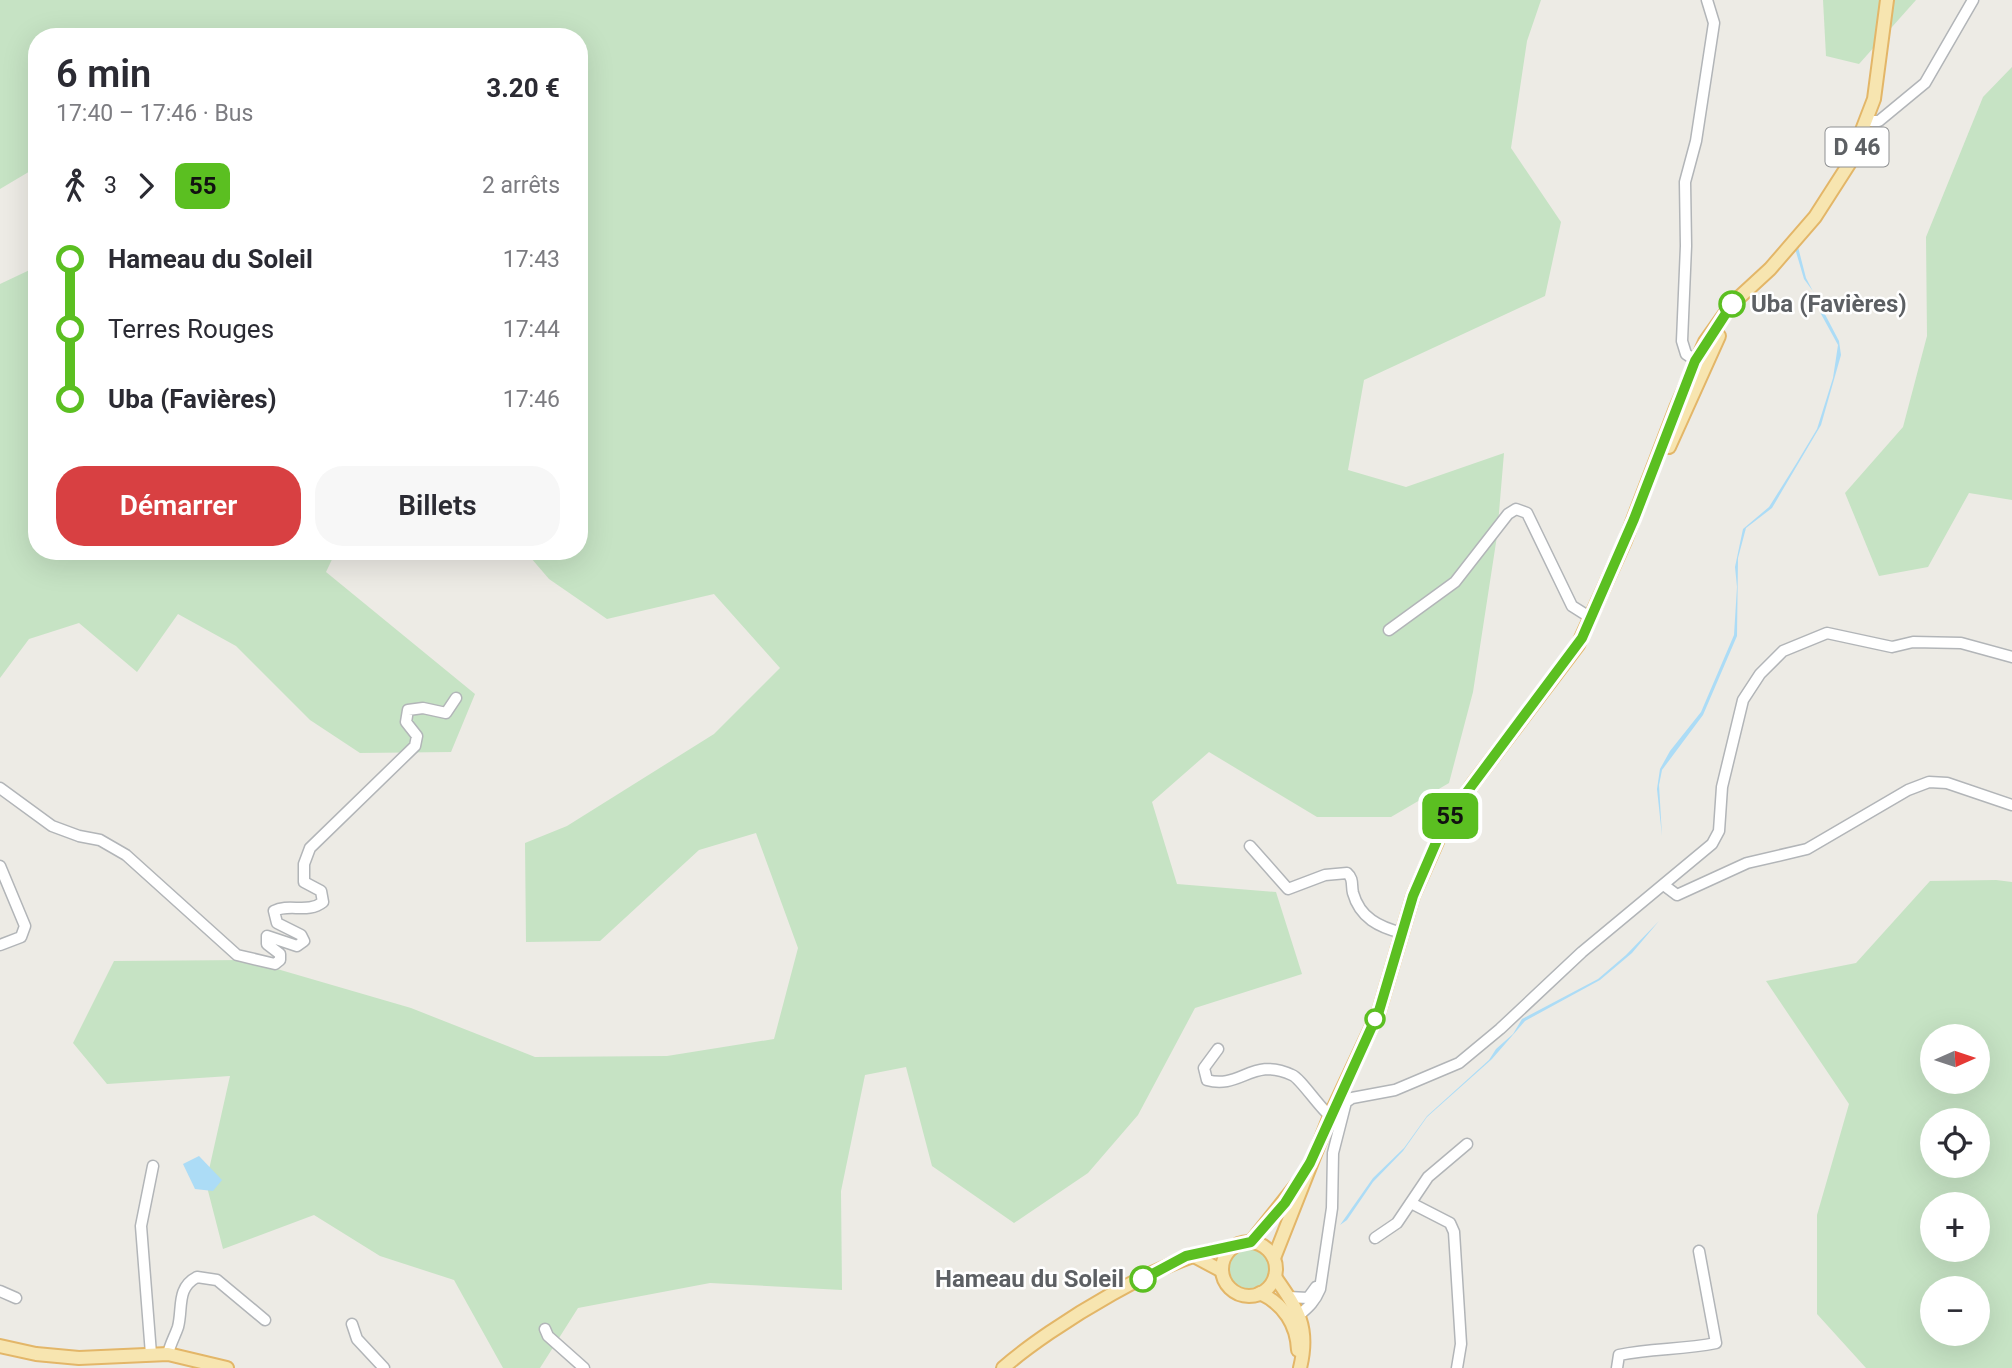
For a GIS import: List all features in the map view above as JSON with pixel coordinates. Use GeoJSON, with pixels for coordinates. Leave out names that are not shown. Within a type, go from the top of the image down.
{"type":"FeatureCollection","features":[{"type":"Feature","properties":{"kind":"main road","name":"D 46"},"geometry":{"type":"LineString","coordinates":[[1274,1258],[1310,1163],[1379,1011],[1419,879],[1444,826],[1570,657],[1591,618],[1643,497],[1672,440],[1700,363],[1770,269],[1828,200],[1867,121],[1880,64],[1887,0]]}},
{"type":"Feature","properties":{"kind":"main road","name":"D 46"},"geometry":{"type":"LineString","coordinates":[[1251,1242],[1285,1203],[1310,1163]]}},
{"type":"Feature","properties":{"kind":"main road"},"geometry":{"type":"LineString","coordinates":[[1003,1368],[1043,1336],[1191,1255],[1251,1242],[1265,1247],[1274,1258],[1275,1277],[1297,1339],[1298,1368]]}},
{"type":"Feature","properties":{"kind":"main road"},"geometry":{"type":"LineString","coordinates":[[1232,1248],[1224,1258],[1222,1271],[1227,1284],[1239,1293],[1260,1293],[1285,1303],[1299,1315],[1305,1340],[1298,1368]]}},
{"type":"Feature","properties":{"kind":"main road"},"geometry":{"type":"LineString","coordinates":[[1191,1255],[1222,1271]]}},
{"type":"Feature","properties":{"kind":"main road"},"geometry":{"type":"LineString","coordinates":[[1260,1293],[1275,1277]]}},
{"type":"Feature","properties":{"kind":"main road"},"geometry":{"type":"LineString","coordinates":[[0,1346],[72,1358],[168,1354],[227,1368]]}},
{"type":"Feature","properties":{"kind":"street"},"geometry":{"type":"LineString","coordinates":[[1700,363],[1686,354],[1682,341],[1686,246],[1685,182],[1698,128],[1714,23],[1707,0]]}},
{"type":"Feature","properties":{"kind":"street"},"geometry":{"type":"LineString","coordinates":[[1867,121],[1879,121],[1924,83],[1973,0]]}},
{"type":"Feature","properties":{"kind":"street"},"geometry":{"type":"LineString","coordinates":[[1390,629],[1455,582],[1508,514],[1516,509],[1527,513],[1572,606],[1591,618]]}},
{"type":"Feature","properties":{"kind":"street"},"geometry":{"type":"LineString","coordinates":[[1299,1315],[1315,1301],[1322,1278],[1332,1208],[1333,1153],[1346,1102],[1352,1098],[1395,1090],[1459,1063],[1500,1029],[1582,952],[1665,886],[1716,838],[1722,787],[1743,700],[1760,674],[1783,651],[1827,633],[1892,647],[1913,642],[1961,643],[2012,657]]}},
{"type":"Feature","properties":{"kind":"street"},"geometry":{"type":"LineString","coordinates":[[0,788],[52,826],[100,840],[126,855],[237,955],[275,964],[280,960],[280,954],[267,944],[267,936],[297,946],[304,941],[301,935],[277,923],[274,911],[281,908],[295,910],[315,907],[323,902],[321,891],[304,882],[304,864],[311,846],[415,746],[417,736],[406,722],[408,710],[419,707],[445,713],[456,698]]}},
{"type":"Feature","properties":{"kind":"street"},"geometry":{"type":"LineString","coordinates":[[1665,886],[1677,895],[1746,863],[1807,849],[1888,801],[1929,782],[1947,783],[2012,806]]}},
{"type":"Feature","properties":{"kind":"street"},"geometry":{"type":"LineString","coordinates":[[1250,846],[1286,889],[1294,889],[1325,875],[1347,873],[1352,877],[1353,893],[1364,914],[1378,926],[1402,933]]}},
{"type":"Feature","properties":{"kind":"street"},"geometry":{"type":"LineString","coordinates":[[0,866],[25,926],[21,937],[0,945]]}},
{"type":"Feature","properties":{"kind":"street"},"geometry":{"type":"LineString","coordinates":[[1218,1049],[1204,1068],[1207,1080],[1233,1080],[1259,1068],[1290,1074],[1297,1078],[1307,1094],[1330,1116]]}},
{"type":"Feature","properties":{"kind":"street"},"geometry":{"type":"LineString","coordinates":[[1375,1238],[1398,1223],[1428,1177],[1467,1144]]}},
{"type":"Feature","properties":{"kind":"street"},"geometry":{"type":"LineString","coordinates":[[151,1353],[141,1226],[153,1166]]}},
{"type":"Feature","properties":{"kind":"street"},"geometry":{"type":"LineString","coordinates":[[1411,1203],[1450,1223],[1454,1231],[1461,1344],[1457,1368]]}},
{"type":"Feature","properties":{"kind":"street"},"geometry":{"type":"LineString","coordinates":[[1618,1368],[1619,1355],[1654,1347],[1686,1349],[1716,1343],[1699,1251]]}},
{"type":"Feature","properties":{"kind":"street"},"geometry":{"type":"LineString","coordinates":[[168,1354],[177,1329],[182,1294],[190,1281],[197,1276],[217,1280],[265,1320]]}},
{"type":"Feature","properties":{"kind":"street"},"geometry":{"type":"LineString","coordinates":[[1285,1303],[1308,1298],[1322,1278]]}},
{"type":"Feature","properties":{"kind":"street"},"geometry":{"type":"LineString","coordinates":[[0,1292],[16,1298]]}},
{"type":"Feature","properties":{"kind":"street"},"geometry":{"type":"LineString","coordinates":[[352,1324],[357,1339],[384,1368]]}},
{"type":"Feature","properties":{"kind":"street"},"geometry":{"type":"LineString","coordinates":[[545,1329],[548,1336],[584,1368]]}},
{"type":"Feature","properties":{"kind":"green space"},"geometry":{"type":"Polygon","coordinates":[[[0,0],[1541,0],[1527,41],[1511,148],[1561,222],[1545,296],[1364,380],[1348,470],[1406,487],[1504,453],[1497,536],[1473,692],[1449,783],[1391,817],[1317,817],[1209,752],[1152,802],[1177,884],[1276,892],[1302,974],[1195,1008],[1138,1115],[1088,1173],[1014,1223],[932,1166],[906,1067],[865,1075],[841,1191],[842,1290],[710,1283],[578,1308],[540,1368],[503,1368],[454,1280],[380,1256],[314,1215],[223,1249],[206,1183],[230,1076],[107,1084],[73,1043],[114,961],[246,960],[411,1008],[535,1057],[667,1056],[774,1039],[798,948],[756,833],[699,850],[600,941],[526,942],[525,843],[567,826],[714,734],[780,668],[714,594],[607,619],[549,579],[533,560],[588,560],[588,28],[28,28],[28,172],[0,189],[0,0]]]}},
{"type":"Feature","properties":{"kind":"green space"},"geometry":{"type":"Polygon","coordinates":[[[1823,0],[1916,0],[1859,64],[1826,56],[1823,0]]]}},
{"type":"Feature","properties":{"kind":"green space"},"geometry":{"type":"Polygon","coordinates":[[[2012,67],[2012,500],[1969,493],[1928,567],[1879,576],[1845,493],[1903,427],[1927,336],[1926,237],[1983,97],[2012,67]]]}},
{"type":"Feature","properties":{"kind":"green space"},"geometry":{"type":"Polygon","coordinates":[[[28,271],[28,560],[332,560],[326,572],[475,694],[451,752],[360,753],[310,720],[236,646],[178,614],[137,672],[79,623],[29,639],[0,678],[0,284],[28,271]]]}},
{"type":"Feature","properties":{"kind":"green space"},"geometry":{"type":"Polygon","coordinates":[[[1930,881],[2012,882],[2012,1368],[1866,1368],[1817,1314],[1817,1215],[1849,1104],[1766,981],[1856,963],[1930,881]]]}},
{"type":"Feature","properties":{"kind":"green space"},"geometry":{"type":"Polygon","coordinates":[[[1249,1246],[1264,1253],[1271,1268],[1264,1283],[1249,1290],[1234,1283],[1227,1268],[1234,1253],[1249,1246]]]}},
{"type":"Feature","properties":{"kind":"water"},"geometry":{"type":"Polygon","coordinates":[[[1797,243],[1806,278],[1813,291],[1804,279],[1794,245],[1797,243]]]}},
{"type":"Feature","properties":{"kind":"water"},"geometry":{"type":"Polygon","coordinates":[[[1816,297],[1839,341],[1841,355],[1821,425],[1772,508],[1746,528],[1738,558],[1737,636],[1703,715],[1662,770],[1659,785],[1662,836],[1657,789],[1660,769],[1670,751],[1701,712],[1734,635],[1737,587],[1735,567],[1743,529],[1769,507],[1817,429],[1833,378],[1838,345],[1821,314],[1816,297]]]}},
{"type":"Feature","properties":{"kind":"water"},"geometry":{"type":"Polygon","coordinates":[[[1659,921],[1632,953],[1600,980],[1525,1021],[1492,1059],[1427,1117],[1403,1151],[1373,1182],[1347,1220],[1340,1225],[1373,1178],[1404,1148],[1427,1116],[1489,1060],[1496,1049],[1513,1034],[1522,1019],[1598,979],[1659,921]]]}},
{"type":"Feature","properties":{"kind":"water"},"geometry":{"type":"Polygon","coordinates":[[[199,1156],[222,1180],[213,1191],[195,1189],[183,1164],[199,1156]]]}},
{"type":"Feature","properties":{"kind":"bus line","name":"55"},"geometry":{"type":"LineString","coordinates":[[1143,1279],[1186,1256],[1251,1242],[1285,1203],[1310,1163],[1379,1011],[1413,896],[1438,838],[1461,800],[1582,638],[1643,497],[1695,361],[1732,304]]}},
{"type":"Feature","properties":{"kind":"place","name":"Uba (Favières)"},"geometry":{"type":"Point","coordinates":[1732,304]}},
{"type":"Feature","properties":{"kind":"place","name":"Hameau du Soleil"},"geometry":{"type":"Point","coordinates":[1143,1279]}}]}
